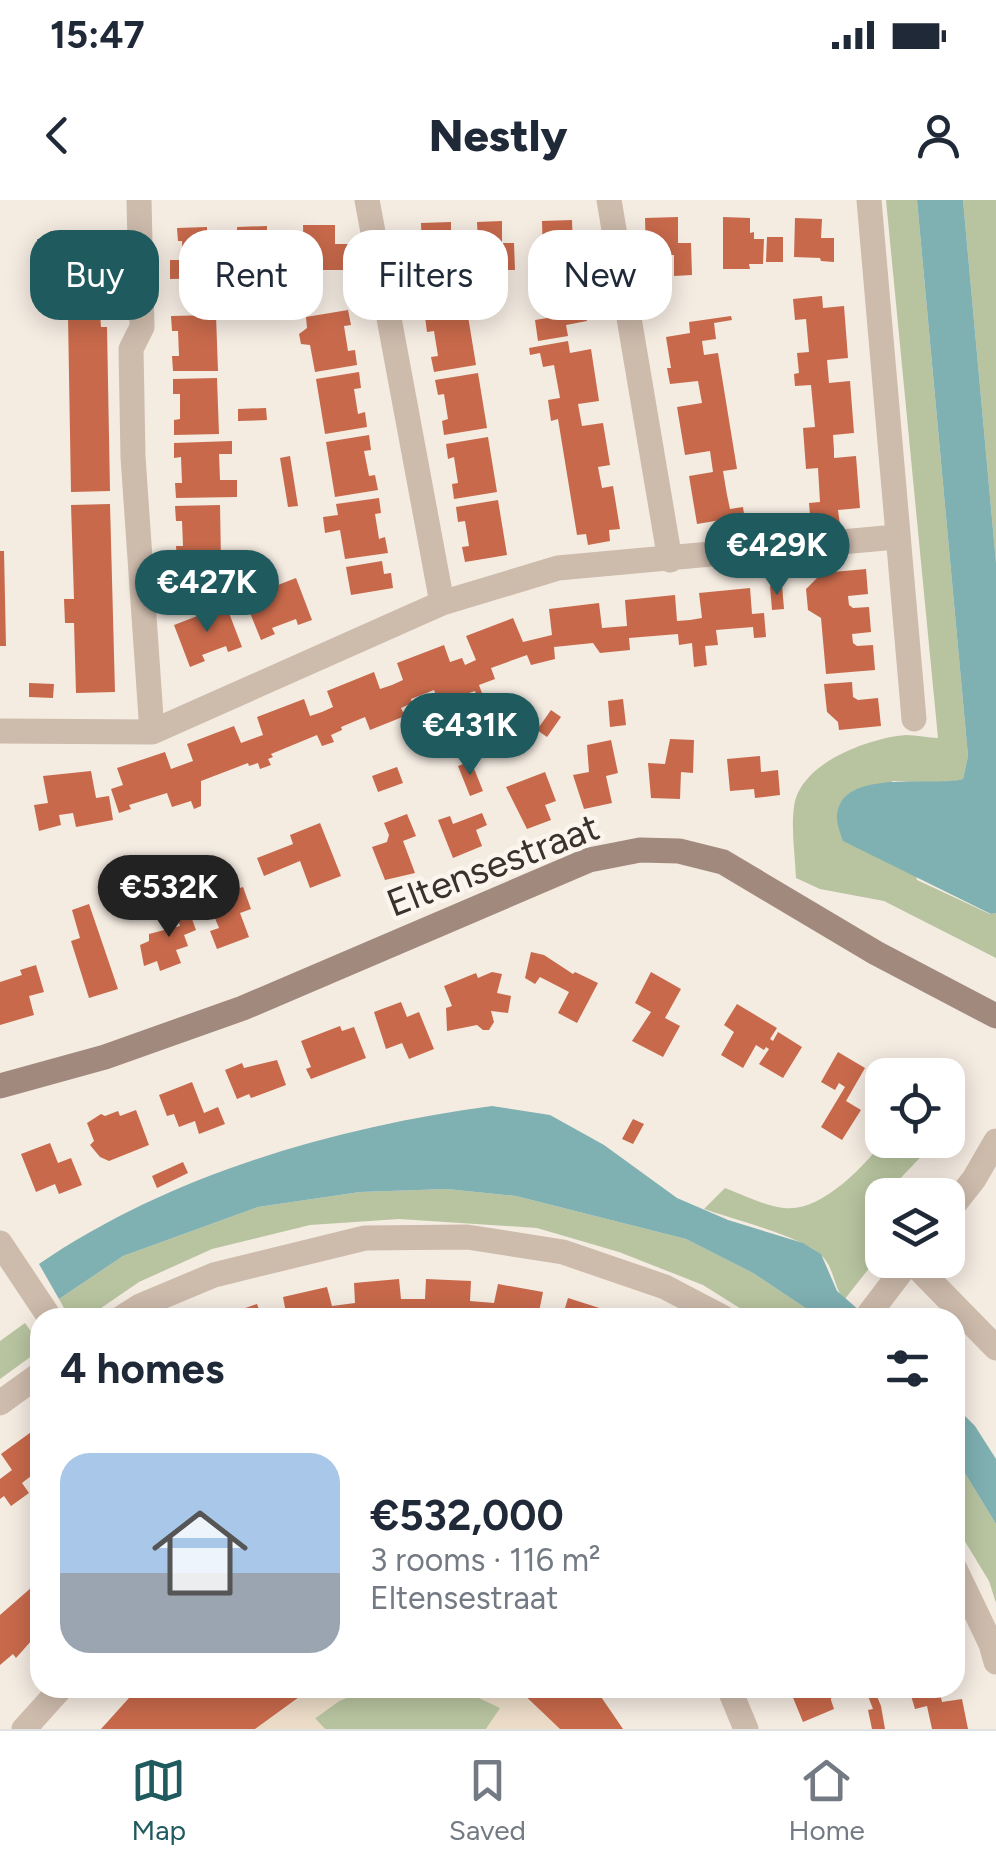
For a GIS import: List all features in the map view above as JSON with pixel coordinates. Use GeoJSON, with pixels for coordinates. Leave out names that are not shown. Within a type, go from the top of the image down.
{"type":"FeatureCollection","features":[{"type":"Feature","properties":{"kind":"street"},"geometry":{"type":"LineString","coordinates":[[139,200],[142,327],[131,349],[133,457],[152,732]]}},
{"type":"Feature","properties":{"kind":"street"},"geometry":{"type":"LineString","coordinates":[[367,200],[442,603]]}},
{"type":"Feature","properties":{"kind":"street"},"geometry":{"type":"LineString","coordinates":[[609,200],[670,560]]}},
{"type":"Feature","properties":{"kind":"street"},"geometry":{"type":"LineString","coordinates":[[869,200],[914,720]]}},
{"type":"Feature","properties":{"kind":"street"},"geometry":{"type":"LineString","coordinates":[[0,731],[152,732],[442,603],[558,568],[896,536]]}},
{"type":"Feature","properties":{"kind":"street","name":"Eltensestraat"},"geometry":{"type":"LineString","coordinates":[[0,1086],[105,1057],[244,1008],[589,860],[640,850],[678,851],[724,862],[876,953],[996,1016]]}},
{"type":"Feature","properties":{"kind":"street"},"geometry":{"type":"LineString","coordinates":[[965,1191],[996,1141]]}},
{"type":"Feature","properties":{"kind":"street"},"geometry":{"type":"LineString","coordinates":[[137,1308],[214,1274],[365,1238],[466,1236],[564,1252],[666,1287],[705,1308]]}},
{"type":"Feature","properties":{"kind":"street"},"geometry":{"type":"LineString","coordinates":[[0,1243],[43,1308]]}},
{"type":"Feature","properties":{"kind":"street"},"geometry":{"type":"LineString","coordinates":[[873,1308],[896,1278]]}},
{"type":"Feature","properties":{"kind":"street"},"geometry":{"type":"LineString","coordinates":[[928,1278],[957,1308]]}},
{"type":"Feature","properties":{"kind":"street"},"geometry":{"type":"LineString","coordinates":[[965,1316],[996,1348]]}},
{"type":"Feature","properties":{"kind":"street"},"geometry":{"type":"LineString","coordinates":[[0,1403],[30,1381]]}},
{"type":"Feature","properties":{"kind":"street"},"geometry":{"type":"LineString","coordinates":[[965,1590],[996,1662]]}},
{"type":"Feature","properties":{"kind":"street"},"geometry":{"type":"LineString","coordinates":[[24,1729],[52,1698]]}},
{"type":"Feature","properties":{"kind":"street"},"geometry":{"type":"LineString","coordinates":[[733,1698],[746,1729]]}},
{"type":"Feature","properties":{"kind":"green space"},"geometry":{"type":"Polygon","coordinates":[[[886,200],[917,200],[968,756],[963,779],[947,783],[892,781],[917,880],[990,914],[996,913],[996,958],[884,901],[820,889],[796,878],[794,807],[808,778],[838,756],[874,741],[906,735],[938,738],[886,200]]]}},
{"type":"Feature","properties":{"kind":"green space"},"geometry":{"type":"Polygon","coordinates":[[[963,200],[996,200],[996,563],[963,200]]]}},
{"type":"Feature","properties":{"kind":"green space"},"geometry":{"type":"Polygon","coordinates":[[[868,1158],[920,1158],[901,1178],[865,1178],[865,1273],[844,1300],[827,1262],[814,1250],[704,1209],[725,1188],[777,1207],[798,1208],[826,1196],[868,1158]]]}},
{"type":"Feature","properties":{"kind":"green space"},"geometry":{"type":"Polygon","coordinates":[[[447,1189],[516,1196],[686,1239],[753,1273],[806,1308],[740,1308],[703,1285],[619,1252],[537,1228],[399,1219],[310,1225],[212,1249],[139,1282],[101,1308],[64,1308],[59,1299],[123,1256],[258,1207],[360,1192],[447,1189]]]}},
{"type":"Feature","properties":{"kind":"green space"},"geometry":{"type":"Polygon","coordinates":[[[25,1323],[30,1330],[30,1357],[0,1379],[0,1341],[25,1323]]]}},
{"type":"Feature","properties":{"kind":"green space"},"geometry":{"type":"Polygon","coordinates":[[[965,1473],[996,1524],[996,1603],[989,1581],[965,1541],[965,1473]]]}},
{"type":"Feature","properties":{"kind":"green space"},"geometry":{"type":"Polygon","coordinates":[[[480,1698],[501,1708],[486,1729],[325,1729],[314,1719],[339,1701],[480,1698]]]}},
{"type":"Feature","properties":{"kind":"shaded area"},"geometry":{"type":"Polygon","coordinates":[[[299,1698],[346,1698],[315,1718],[325,1729],[255,1729],[299,1698]]]}},
{"type":"Feature","properties":{"kind":"shaded area"},"geometry":{"type":"Polygon","coordinates":[[[479,1698],[527,1698],[560,1729],[486,1729],[500,1708],[479,1698]]]}},
{"type":"Feature","properties":{"kind":"water"},"geometry":{"type":"Polygon","coordinates":[[[917,200],[963,200],[996,563],[996,913],[991,914],[843,841],[837,821],[841,802],[853,791],[888,782],[963,779],[968,756],[917,200]]]}},
{"type":"Feature","properties":{"kind":"water"},"geometry":{"type":"Polygon","coordinates":[[[492,1106],[550,1115],[604,1145],[677,1198],[728,1220],[803,1243],[821,1254],[837,1291],[857,1308],[806,1308],[753,1273],[686,1239],[516,1196],[447,1189],[360,1192],[258,1207],[123,1256],[59,1299],[39,1264],[90,1232],[199,1180],[315,1141],[492,1106]]]}},
{"type":"Feature","properties":{"kind":"water"},"geometry":{"type":"Polygon","coordinates":[[[965,1416],[996,1459],[996,1524],[965,1473],[965,1416]]]}},
{"type":"Feature","properties":{"kind":"building"},"geometry":{"type":"Polygon","coordinates":[[[678,217],[678,243],[691,243],[692,275],[674,276],[672,230],[645,230],[645,218],[678,217]]]}},
{"type":"Feature","properties":{"kind":"building"},"geometry":{"type":"Polygon","coordinates":[[[723,217],[750,218],[754,239],[764,239],[763,264],[749,264],[750,269],[723,269],[723,217]]]}},
{"type":"Feature","properties":{"kind":"building"},"geometry":{"type":"Polygon","coordinates":[[[795,218],[822,219],[821,238],[834,238],[834,262],[794,257],[795,218]]]}},
{"type":"Feature","properties":{"kind":"building"},"geometry":{"type":"Polygon","coordinates":[[[572,220],[572,230],[542,230],[542,221],[572,220]]]}},
{"type":"Feature","properties":{"kind":"building"},"geometry":{"type":"Polygon","coordinates":[[[502,221],[502,230],[477,230],[477,222],[502,221]]]}},
{"type":"Feature","properties":{"kind":"building"},"geometry":{"type":"Polygon","coordinates":[[[451,222],[451,230],[421,230],[421,223],[451,222]]]}},
{"type":"Feature","properties":{"kind":"building"},"geometry":{"type":"Polygon","coordinates":[[[303,225],[335,225],[335,244],[343,244],[343,270],[323,270],[323,230],[303,230],[303,225]]]}},
{"type":"Feature","properties":{"kind":"building"},"geometry":{"type":"Polygon","coordinates":[[[267,226],[267,230],[237,230],[267,226]]]}},
{"type":"Feature","properties":{"kind":"building"},"geometry":{"type":"Polygon","coordinates":[[[177,228],[207,230],[179,230],[178,241],[177,228]]]}},
{"type":"Feature","properties":{"kind":"building"},"geometry":{"type":"Polygon","coordinates":[[[767,237],[783,237],[783,262],[766,262],[767,237]]]}},
{"type":"Feature","properties":{"kind":"building"},"geometry":{"type":"Polygon","coordinates":[[[508,243],[514,243],[515,270],[508,270],[508,243]]]}},
{"type":"Feature","properties":{"kind":"building"},"geometry":{"type":"Polygon","coordinates":[[[170,260],[179,260],[179,279],[170,279],[170,260]]]}},
{"type":"Feature","properties":{"kind":"building"},"geometry":{"type":"Polygon","coordinates":[[[822,296],[823,308],[844,306],[848,358],[827,360],[829,383],[850,381],[854,433],[833,435],[834,458],[856,456],[860,508],[838,510],[840,525],[811,527],[809,503],[820,502],[818,468],[806,469],[803,428],[815,427],[811,385],[795,386],[794,374],[799,373],[797,353],[809,352],[806,319],[795,320],[793,299],[822,296]]]}},
{"type":"Feature","properties":{"kind":"building"},"geometry":{"type":"Polygon","coordinates":[[[343,311],[343,320],[350,320],[351,325],[344,326],[348,351],[355,350],[357,365],[315,372],[310,345],[301,344],[299,334],[307,328],[306,320],[323,320],[323,314],[343,311]]]}},
{"type":"Feature","properties":{"kind":"building"},"geometry":{"type":"Polygon","coordinates":[[[171,316],[179,316],[179,320],[216,320],[218,371],[173,371],[172,356],[179,356],[178,331],[172,331],[171,316]]]}},
{"type":"Feature","properties":{"kind":"building"},"geometry":{"type":"Polygon","coordinates":[[[731,316],[732,320],[714,323],[716,339],[702,341],[704,355],[718,353],[737,469],[723,471],[730,509],[743,507],[746,527],[722,531],[721,520],[697,524],[689,476],[713,472],[710,451],[685,455],[677,407],[702,403],[698,381],[670,384],[666,337],[690,333],[689,322],[731,316]]]}},
{"type":"Feature","properties":{"kind":"building"},"geometry":{"type":"Polygon","coordinates":[[[68,320],[101,320],[101,327],[107,327],[110,491],[71,492],[68,320]]]}},
{"type":"Feature","properties":{"kind":"building"},"geometry":{"type":"Polygon","coordinates":[[[425,320],[469,320],[476,365],[434,372],[431,357],[438,356],[434,331],[427,332],[425,320]]]}},
{"type":"Feature","properties":{"kind":"building"},"geometry":{"type":"Polygon","coordinates":[[[535,320],[587,320],[566,325],[568,336],[538,341],[535,320]]]}},
{"type":"Feature","properties":{"kind":"building"},"geometry":{"type":"Polygon","coordinates":[[[568,341],[570,353],[591,349],[599,401],[578,404],[582,426],[603,423],[610,465],[598,467],[602,488],[613,486],[620,529],[609,530],[610,541],[588,545],[586,534],[577,535],[558,419],[551,421],[548,400],[560,398],[554,365],[543,367],[540,353],[530,355],[529,348],[568,341]]]}},
{"type":"Feature","properties":{"kind":"building"},"geometry":{"type":"Polygon","coordinates":[[[359,372],[361,388],[354,389],[358,414],[365,412],[367,427],[325,434],[316,379],[359,372]]]}},
{"type":"Feature","properties":{"kind":"building"},"geometry":{"type":"Polygon","coordinates":[[[478,373],[487,428],[444,435],[442,421],[448,419],[444,394],[438,395],[435,380],[478,373]]]}},
{"type":"Feature","properties":{"kind":"building"},"geometry":{"type":"Polygon","coordinates":[[[217,378],[219,434],[174,435],[174,420],[180,419],[180,394],[173,394],[173,379],[217,378]]]}},
{"type":"Feature","properties":{"kind":"building"},"geometry":{"type":"Polygon","coordinates":[[[266,408],[267,420],[238,421],[238,409],[266,408]]]}},
{"type":"Feature","properties":{"kind":"building"},"geometry":{"type":"Polygon","coordinates":[[[369,435],[371,450],[364,451],[369,476],[375,475],[378,490],[335,497],[326,442],[369,435]]]}},
{"type":"Feature","properties":{"kind":"building"},"geometry":{"type":"Polygon","coordinates":[[[488,437],[497,492],[454,499],[452,484],[458,483],[454,457],[448,459],[446,444],[488,437]]]}},
{"type":"Feature","properties":{"kind":"building"},"geometry":{"type":"Polygon","coordinates":[[[232,441],[232,454],[219,454],[220,480],[237,480],[237,497],[176,498],[175,483],[182,483],[181,457],[174,458],[174,443],[232,441]]]}},
{"type":"Feature","properties":{"kind":"building"},"geometry":{"type":"Polygon","coordinates":[[[290,456],[298,506],[288,507],[280,458],[290,456]]]}},
{"type":"Feature","properties":{"kind":"building"},"geometry":{"type":"Polygon","coordinates":[[[379,498],[381,513],[375,514],[379,539],[385,537],[388,553],[345,559],[340,530],[325,533],[323,517],[338,515],[336,504],[379,498]]]}},
{"type":"Feature","properties":{"kind":"building"},"geometry":{"type":"Polygon","coordinates":[[[498,500],[507,555],[465,562],[462,547],[469,546],[467,533],[465,521],[458,522],[456,507],[498,500]]]}},
{"type":"Feature","properties":{"kind":"building"},"geometry":{"type":"Polygon","coordinates":[[[110,504],[115,692],[76,693],[74,623],[65,623],[64,599],[74,599],[71,505],[110,504]]]}},
{"type":"Feature","properties":{"kind":"building"},"geometry":{"type":"Polygon","coordinates":[[[220,505],[221,561],[177,561],[176,546],[183,546],[182,521],[176,521],[175,506],[220,505]]]}},
{"type":"Feature","properties":{"kind":"building"},"geometry":{"type":"Polygon","coordinates":[[[0,551],[4,551],[6,646],[0,646],[0,551]]]}},
{"type":"Feature","properties":{"kind":"building"},"geometry":{"type":"Polygon","coordinates":[[[382,561],[384,574],[391,573],[393,588],[351,595],[346,567],[382,561]]]}},
{"type":"Feature","properties":{"kind":"building"},"geometry":{"type":"Polygon","coordinates":[[[830,565],[833,572],[866,569],[868,594],[848,596],[853,608],[869,607],[871,632],[852,634],[857,646],[873,645],[875,670],[826,674],[821,618],[808,610],[806,589],[817,578],[816,566],[830,565]]]}},
{"type":"Feature","properties":{"kind":"building"},"geometry":{"type":"Polygon","coordinates":[[[296,578],[312,620],[298,625],[296,619],[272,628],[275,634],[261,640],[244,598],[296,578]]]}},
{"type":"Feature","properties":{"kind":"building"},"geometry":{"type":"Polygon","coordinates":[[[782,585],[784,609],[772,610],[770,586],[782,585]]]}},
{"type":"Feature","properties":{"kind":"building"},"geometry":{"type":"Polygon","coordinates":[[[750,588],[752,614],[764,613],[766,637],[754,638],[753,627],[716,630],[718,645],[705,646],[707,665],[694,667],[692,643],[679,645],[678,634],[629,638],[630,650],[600,653],[593,643],[554,647],[555,659],[531,665],[527,655],[491,668],[495,679],[479,685],[483,696],[477,698],[475,691],[439,703],[434,690],[411,699],[412,703],[401,708],[405,716],[370,730],[365,717],[331,735],[334,742],[322,746],[317,735],[271,754],[271,765],[260,769],[258,763],[248,763],[201,781],[201,806],[194,809],[191,801],[172,807],[167,793],[129,805],[131,809],[119,813],[111,789],[123,785],[117,768],[165,752],[171,769],[193,761],[187,744],[234,726],[241,743],[263,735],[257,717],[304,699],[310,716],[322,712],[333,707],[327,691],[374,672],[380,689],[392,685],[403,680],[397,663],[444,645],[450,662],[462,658],[465,665],[476,660],[466,636],[513,618],[523,642],[552,635],[549,609],[599,603],[602,628],[627,626],[625,600],[675,595],[677,621],[690,620],[702,618],[699,593],[750,588]]]}},
{"type":"Feature","properties":{"kind":"building"},"geometry":{"type":"Polygon","coordinates":[[[226,605],[242,647],[228,652],[226,646],[202,655],[205,661],[190,667],[174,625],[226,605]]]}},
{"type":"Feature","properties":{"kind":"building"},"geometry":{"type":"Polygon","coordinates":[[[852,682],[853,697],[878,698],[881,726],[839,730],[838,722],[827,712],[824,684],[852,682]]]}},
{"type":"Feature","properties":{"kind":"building"},"geometry":{"type":"Polygon","coordinates":[[[29,683],[54,684],[53,698],[29,697],[29,683]]]}},
{"type":"Feature","properties":{"kind":"building"},"geometry":{"type":"Polygon","coordinates":[[[623,699],[626,725],[610,727],[608,701],[623,699]]]}},
{"type":"Feature","properties":{"kind":"building"},"geometry":{"type":"Polygon","coordinates":[[[551,710],[561,717],[547,737],[537,730],[551,710]]]}},
{"type":"Feature","properties":{"kind":"building"},"geometry":{"type":"Polygon","coordinates":[[[670,739],[694,740],[693,773],[681,772],[680,799],[651,798],[648,763],[665,764],[670,739]]]}},
{"type":"Feature","properties":{"kind":"building"},"geometry":{"type":"Polygon","coordinates":[[[611,740],[618,773],[606,776],[612,803],[584,809],[573,775],[589,772],[587,745],[611,740]]]}},
{"type":"Feature","properties":{"kind":"building"},"geometry":{"type":"Polygon","coordinates":[[[760,756],[761,772],[778,770],[780,795],[755,798],[754,789],[730,791],[727,759],[760,756]]]}},
{"type":"Feature","properties":{"kind":"building"},"geometry":{"type":"Polygon","coordinates":[[[471,761],[483,791],[470,796],[458,766],[471,761]]]}},
{"type":"Feature","properties":{"kind":"building"},"geometry":{"type":"Polygon","coordinates":[[[397,767],[403,783],[378,792],[372,776],[397,767]]]}},
{"type":"Feature","properties":{"kind":"building"},"geometry":{"type":"Polygon","coordinates":[[[91,771],[96,798],[109,796],[113,820],[76,827],[73,813],[59,815],[61,825],[39,831],[34,805],[48,803],[43,776],[91,771]]]}},
{"type":"Feature","properties":{"kind":"building"},"geometry":{"type":"Polygon","coordinates":[[[545,772],[556,801],[545,805],[551,820],[527,829],[506,787],[545,772]]]}},
{"type":"Feature","properties":{"kind":"building"},"geometry":{"type":"Polygon","coordinates":[[[482,813],[487,825],[476,830],[482,846],[453,858],[438,820],[450,816],[453,824],[482,813]]]}},
{"type":"Feature","properties":{"kind":"building"},"geometry":{"type":"Polygon","coordinates":[[[407,814],[416,836],[403,841],[415,873],[385,880],[372,847],[387,842],[389,835],[384,823],[407,814]]]}},
{"type":"Feature","properties":{"kind":"building"},"geometry":{"type":"Polygon","coordinates":[[[320,823],[341,876],[310,888],[300,861],[264,876],[257,858],[293,844],[290,835],[320,823]]]}},
{"type":"Feature","properties":{"kind":"building"},"geometry":{"type":"Polygon","coordinates":[[[243,887],[251,909],[240,913],[249,937],[217,949],[210,931],[219,928],[211,909],[225,903],[222,894],[243,887]]]}},
{"type":"Feature","properties":{"kind":"building"},"geometry":{"type":"Polygon","coordinates":[[[185,900],[196,930],[184,935],[188,946],[176,950],[181,963],[160,971],[157,961],[144,966],[140,945],[149,941],[149,934],[180,926],[172,905],[185,900]]]}},
{"type":"Feature","properties":{"kind":"building"},"geometry":{"type":"Polygon","coordinates":[[[89,904],[118,989],[89,998],[71,941],[80,938],[72,910],[89,904]]]}},
{"type":"Feature","properties":{"kind":"building"},"geometry":{"type":"Polygon","coordinates":[[[531,952],[598,983],[577,1023],[558,1013],[569,992],[540,977],[535,984],[525,978],[531,952]]]}},
{"type":"Feature","properties":{"kind":"building"},"geometry":{"type":"Polygon","coordinates":[[[36,965],[44,992],[29,996],[34,1015],[0,1025],[0,982],[22,975],[20,970],[36,965]]]}},
{"type":"Feature","properties":{"kind":"building"},"geometry":{"type":"Polygon","coordinates":[[[492,972],[502,974],[497,993],[511,996],[508,1013],[491,1011],[494,1022],[489,1030],[477,1025],[447,1031],[446,1008],[452,1006],[444,986],[476,973],[478,978],[492,972]]]}},
{"type":"Feature","properties":{"kind":"building"},"geometry":{"type":"Polygon","coordinates":[[[651,972],[681,989],[665,1018],[680,1026],[663,1057],[632,1041],[651,1012],[635,1003],[651,972]]]}},
{"type":"Feature","properties":{"kind":"building"},"geometry":{"type":"Polygon","coordinates":[[[401,1002],[407,1017],[419,1012],[434,1049],[409,1059],[402,1043],[386,1049],[374,1012],[401,1002]]]}},
{"type":"Feature","properties":{"kind":"building"},"geometry":{"type":"Polygon","coordinates":[[[737,1004],[777,1028],[770,1039],[773,1041],[778,1032],[802,1047],[783,1078],[759,1064],[769,1049],[766,1047],[764,1050],[756,1045],[743,1068],[721,1055],[734,1032],[724,1025],[737,1004]]]}},
{"type":"Feature","properties":{"kind":"building"},"geometry":{"type":"Polygon","coordinates":[[[340,1026],[342,1031],[354,1027],[366,1058],[311,1079],[306,1069],[311,1067],[301,1041],[340,1026]]]}},
{"type":"Feature","properties":{"kind":"building"},"geometry":{"type":"Polygon","coordinates":[[[838,1052],[865,1068],[846,1101],[861,1110],[842,1140],[821,1127],[845,1087],[839,1083],[835,1090],[821,1082],[838,1052]]]}},
{"type":"Feature","properties":{"kind":"building"},"geometry":{"type":"Polygon","coordinates":[[[277,1060],[286,1085],[237,1099],[225,1070],[242,1063],[244,1068],[277,1060]]]}},
{"type":"Feature","properties":{"kind":"building"},"geometry":{"type":"Polygon","coordinates":[[[192,1082],[204,1113],[218,1107],[225,1124],[199,1134],[195,1121],[179,1127],[174,1114],[167,1116],[159,1095],[192,1082]]]}},
{"type":"Feature","properties":{"kind":"building"},"geometry":{"type":"Polygon","coordinates":[[[136,1110],[149,1145],[109,1161],[100,1157],[90,1145],[94,1141],[87,1123],[101,1114],[118,1111],[120,1116],[136,1110]]]}},
{"type":"Feature","properties":{"kind":"building"},"geometry":{"type":"Polygon","coordinates":[[[633,1119],[644,1124],[633,1144],[622,1139],[633,1119]]]}},
{"type":"Feature","properties":{"kind":"building"},"geometry":{"type":"Polygon","coordinates":[[[50,1143],[58,1163],[71,1158],[82,1185],[59,1194],[55,1184],[36,1192],[21,1154],[50,1143]]]}},
{"type":"Feature","properties":{"kind":"building"},"geometry":{"type":"Polygon","coordinates":[[[183,1162],[188,1173],[157,1188],[152,1176],[183,1162]]]}},
{"type":"Feature","properties":{"kind":"building"},"geometry":{"type":"Polygon","coordinates":[[[399,1279],[401,1299],[425,1299],[426,1279],[471,1281],[470,1301],[494,1303],[498,1284],[543,1292],[540,1308],[285,1308],[283,1297],[327,1287],[332,1306],[355,1303],[354,1283],[399,1279]]]}},
{"type":"Feature","properties":{"kind":"building"},"geometry":{"type":"Polygon","coordinates":[[[568,1298],[599,1308],[565,1308],[568,1298]]]}},
{"type":"Feature","properties":{"kind":"building"},"geometry":{"type":"Polygon","coordinates":[[[30,1433],[30,1477],[22,1483],[29,1493],[11,1506],[4,1496],[0,1499],[0,1479],[12,1470],[1,1454],[30,1433]]]}},
{"type":"Feature","properties":{"kind":"building"},"geometry":{"type":"Polygon","coordinates":[[[30,1589],[30,1642],[16,1658],[13,1654],[0,1665],[0,1615],[30,1589]]]}},
{"type":"Feature","properties":{"kind":"building"},"geometry":{"type":"Polygon","coordinates":[[[129,1698],[298,1698],[255,1729],[101,1729],[129,1698]]]}},
{"type":"Feature","properties":{"kind":"building"},"geometry":{"type":"Polygon","coordinates":[[[527,1698],[602,1698],[623,1729],[560,1729],[527,1698]]]}},
{"type":"Feature","properties":{"kind":"building"},"geometry":{"type":"Polygon","coordinates":[[[793,1698],[831,1698],[834,1709],[803,1722],[793,1698]]]}},
{"type":"Feature","properties":{"kind":"building"},"geometry":{"type":"Polygon","coordinates":[[[869,1698],[878,1698],[885,1729],[872,1729],[868,1710],[873,1709],[869,1698]]]}},
{"type":"Feature","properties":{"kind":"building"},"geometry":{"type":"Polygon","coordinates":[[[912,1698],[941,1698],[942,1702],[962,1699],[968,1729],[932,1729],[927,1706],[915,1709],[912,1698]]]}}]}
